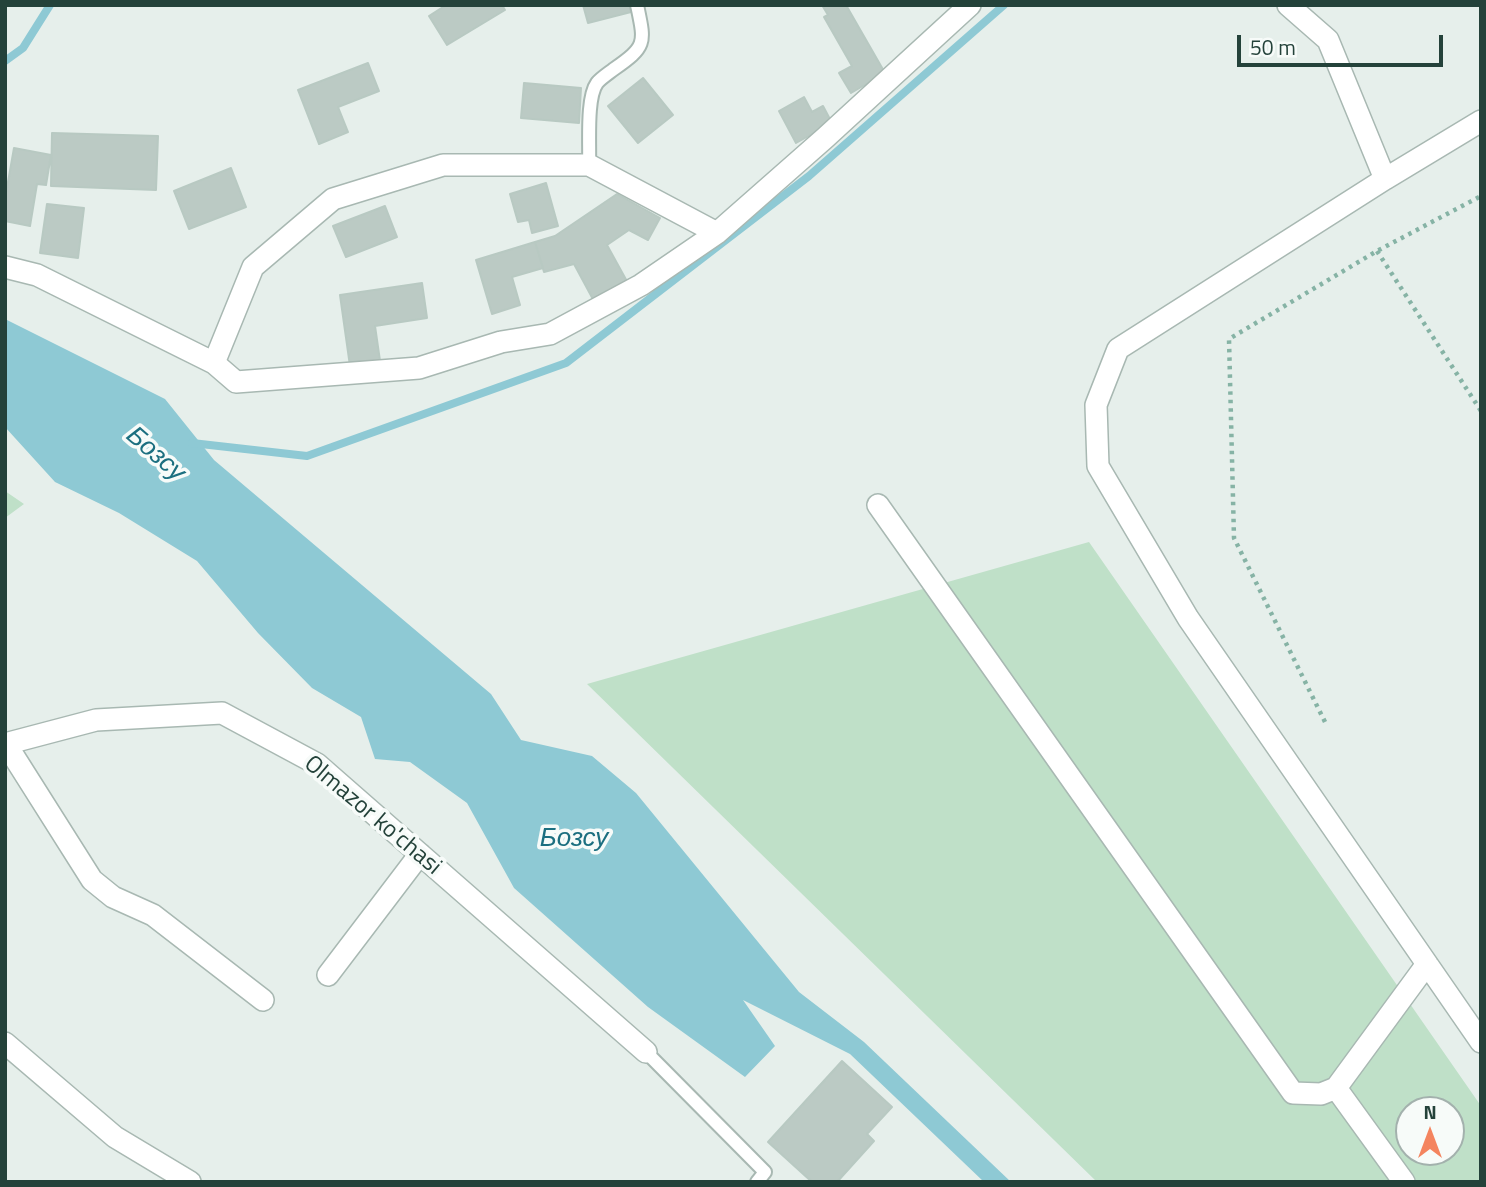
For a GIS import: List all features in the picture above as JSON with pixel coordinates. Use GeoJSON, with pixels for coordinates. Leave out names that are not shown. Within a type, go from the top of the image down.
{"type":"FeatureCollection","features":[{"type":"Feature","properties":{"kind":"street"},"geometry":{"type":"LineString","coordinates":[[5,267],[37,275],[214,363],[236,382],[419,369],[501,342],[550,334],[641,285],[717,233],[970,5]]}},
{"type":"Feature","properties":{"kind":"street"},"geometry":{"type":"LineString","coordinates":[[1288,5],[1328,40],[1385,178]]}},
{"type":"Feature","properties":{"kind":"street"},"geometry":{"type":"LineString","coordinates":[[1481,121],[1385,178],[1118,349],[1096,405],[1098,466],[1188,618],[1481,1042]]}},
{"type":"Feature","properties":{"kind":"street"},"geometry":{"type":"LineString","coordinates":[[214,363],[253,267],[332,199],[443,165],[589,165],[717,233]]}},
{"type":"Feature","properties":{"kind":"street"},"geometry":{"type":"LineString","coordinates":[[878,505],[1293,1093],[1321,1094],[1336,1087],[1427,964]]}},
{"type":"Feature","properties":{"kind":"street","name":"Olmazor ko'chasi"},"geometry":{"type":"LineString","coordinates":[[6,744],[96,720],[222,713],[317,764],[646,1052]]}},
{"type":"Feature","properties":{"kind":"street"},"geometry":{"type":"LineString","coordinates":[[6,744],[92,880],[113,897],[153,915],[262,1000]]}},
{"type":"Feature","properties":{"kind":"street"},"geometry":{"type":"LineString","coordinates":[[328,975],[420,854]]}},
{"type":"Feature","properties":{"kind":"street"},"geometry":{"type":"LineString","coordinates":[[5,1043],[116,1137],[190,1182]]}},
{"type":"Feature","properties":{"kind":"street"},"geometry":{"type":"LineString","coordinates":[[1336,1087],[1404,1182]]}},
{"type":"Feature","properties":{"kind":"lane"},"geometry":{"type":"LineString","coordinates":[[589,165],[590,107],[597,83],[638,52],[643,39],[636,5]]}},
{"type":"Feature","properties":{"kind":"lane"},"geometry":{"type":"LineString","coordinates":[[646,1052],[765,1172],[757,1182]]}},
{"type":"Feature","properties":{"kind":"path"},"geometry":{"type":"LineString","coordinates":[[1325,722],[1234,538],[1228,339],[1377,251],[1481,196]]}},
{"type":"Feature","properties":{"kind":"path"},"geometry":{"type":"LineString","coordinates":[[1377,251],[1481,411]]}},
{"type":"Feature","properties":{"kind":"green space"},"geometry":{"type":"Polygon","coordinates":[[[5,491],[24,504],[5,518],[5,491]]]}},
{"type":"Feature","properties":{"kind":"green space"},"geometry":{"type":"Polygon","coordinates":[[[1089,542],[1481,1106],[1481,1182],[1097,1182],[587,684],[1089,542]]]}},
{"type":"Feature","properties":{"kind":"water","name":"Бозсу"},"geometry":{"type":"Polygon","coordinates":[[[5,319],[165,399],[214,460],[491,694],[521,740],[592,756],[636,793],[799,992],[864,1042],[1011,1182],[984,1182],[850,1054],[743,1000],[775,1046],[745,1077],[648,1007],[514,888],[467,803],[410,762],[375,759],[361,717],[312,688],[258,633],[197,561],[119,513],[55,482],[5,427],[5,319]]]}},
{"type":"Feature","properties":{"kind":"building"},"geometry":{"type":"Polygon","coordinates":[[[446,5],[502,5],[505,10],[447,45],[429,16],[446,5]]]}},
{"type":"Feature","properties":{"kind":"building"},"geometry":{"type":"Polygon","coordinates":[[[583,5],[629,5],[631,12],[588,23],[583,5]]]}},
{"type":"Feature","properties":{"kind":"building"},"geometry":{"type":"Polygon","coordinates":[[[822,5],[846,5],[885,73],[851,93],[839,73],[852,66],[824,17],[828,15],[822,5]]]}},
{"type":"Feature","properties":{"kind":"building"},"geometry":{"type":"Polygon","coordinates":[[[368,63],[379,91],[338,107],[348,132],[319,144],[298,90],[368,63]]]}},
{"type":"Feature","properties":{"kind":"building"},"geometry":{"type":"Polygon","coordinates":[[[643,78],[673,115],[638,143],[608,106],[643,78]]]}},
{"type":"Feature","properties":{"kind":"building"},"geometry":{"type":"Polygon","coordinates":[[[524,83],[581,88],[579,123],[521,118],[524,83]]]}},
{"type":"Feature","properties":{"kind":"building"},"geometry":{"type":"Polygon","coordinates":[[[804,97],[812,112],[823,106],[832,123],[796,143],[779,111],[804,97]]]}},
{"type":"Feature","properties":{"kind":"building"},"geometry":{"type":"Polygon","coordinates":[[[52,133],[158,136],[156,190],[51,186],[52,133]]]}},
{"type":"Feature","properties":{"kind":"building"},"geometry":{"type":"Polygon","coordinates":[[[14,148],[51,155],[46,185],[37,184],[30,226],[5,221],[5,199],[14,148]]]}},
{"type":"Feature","properties":{"kind":"building"},"geometry":{"type":"Polygon","coordinates":[[[231,168],[246,207],[189,229],[174,191],[231,168]]]}},
{"type":"Feature","properties":{"kind":"building"},"geometry":{"type":"Polygon","coordinates":[[[546,183],[558,226],[532,233],[529,220],[518,222],[510,194],[546,183]]]}},
{"type":"Feature","properties":{"kind":"building"},"geometry":{"type":"Polygon","coordinates":[[[617,194],[660,218],[648,240],[629,230],[607,245],[629,285],[595,303],[574,264],[544,272],[535,242],[555,236],[617,194]]]}},
{"type":"Feature","properties":{"kind":"building"},"geometry":{"type":"Polygon","coordinates":[[[47,204],[84,208],[78,258],[40,253],[47,204]]]}},
{"type":"Feature","properties":{"kind":"building"},"geometry":{"type":"Polygon","coordinates":[[[385,206],[397,237],[346,257],[333,226],[385,206]]]}},
{"type":"Feature","properties":{"kind":"building"},"geometry":{"type":"Polygon","coordinates":[[[535,242],[543,268],[512,277],[520,305],[492,314],[476,260],[535,242]]]}},
{"type":"Feature","properties":{"kind":"building"},"geometry":{"type":"Polygon","coordinates":[[[422,283],[427,318],[375,326],[380,361],[350,366],[340,295],[422,283]]]}},
{"type":"Feature","properties":{"kind":"building"},"geometry":{"type":"Polygon","coordinates":[[[842,1061],[892,1107],[867,1134],[874,1141],[837,1182],[812,1182],[768,1142],[842,1061]]]}},
{"type":"Feature","properties":{"kind":"waterway"},"geometry":{"type":"LineString","coordinates":[[5,61],[23,48],[50,5]]}},
{"type":"Feature","properties":{"kind":"waterway"},"geometry":{"type":"LineString","coordinates":[[192,443],[307,456],[566,363],[809,176],[1004,5]]}}]}
